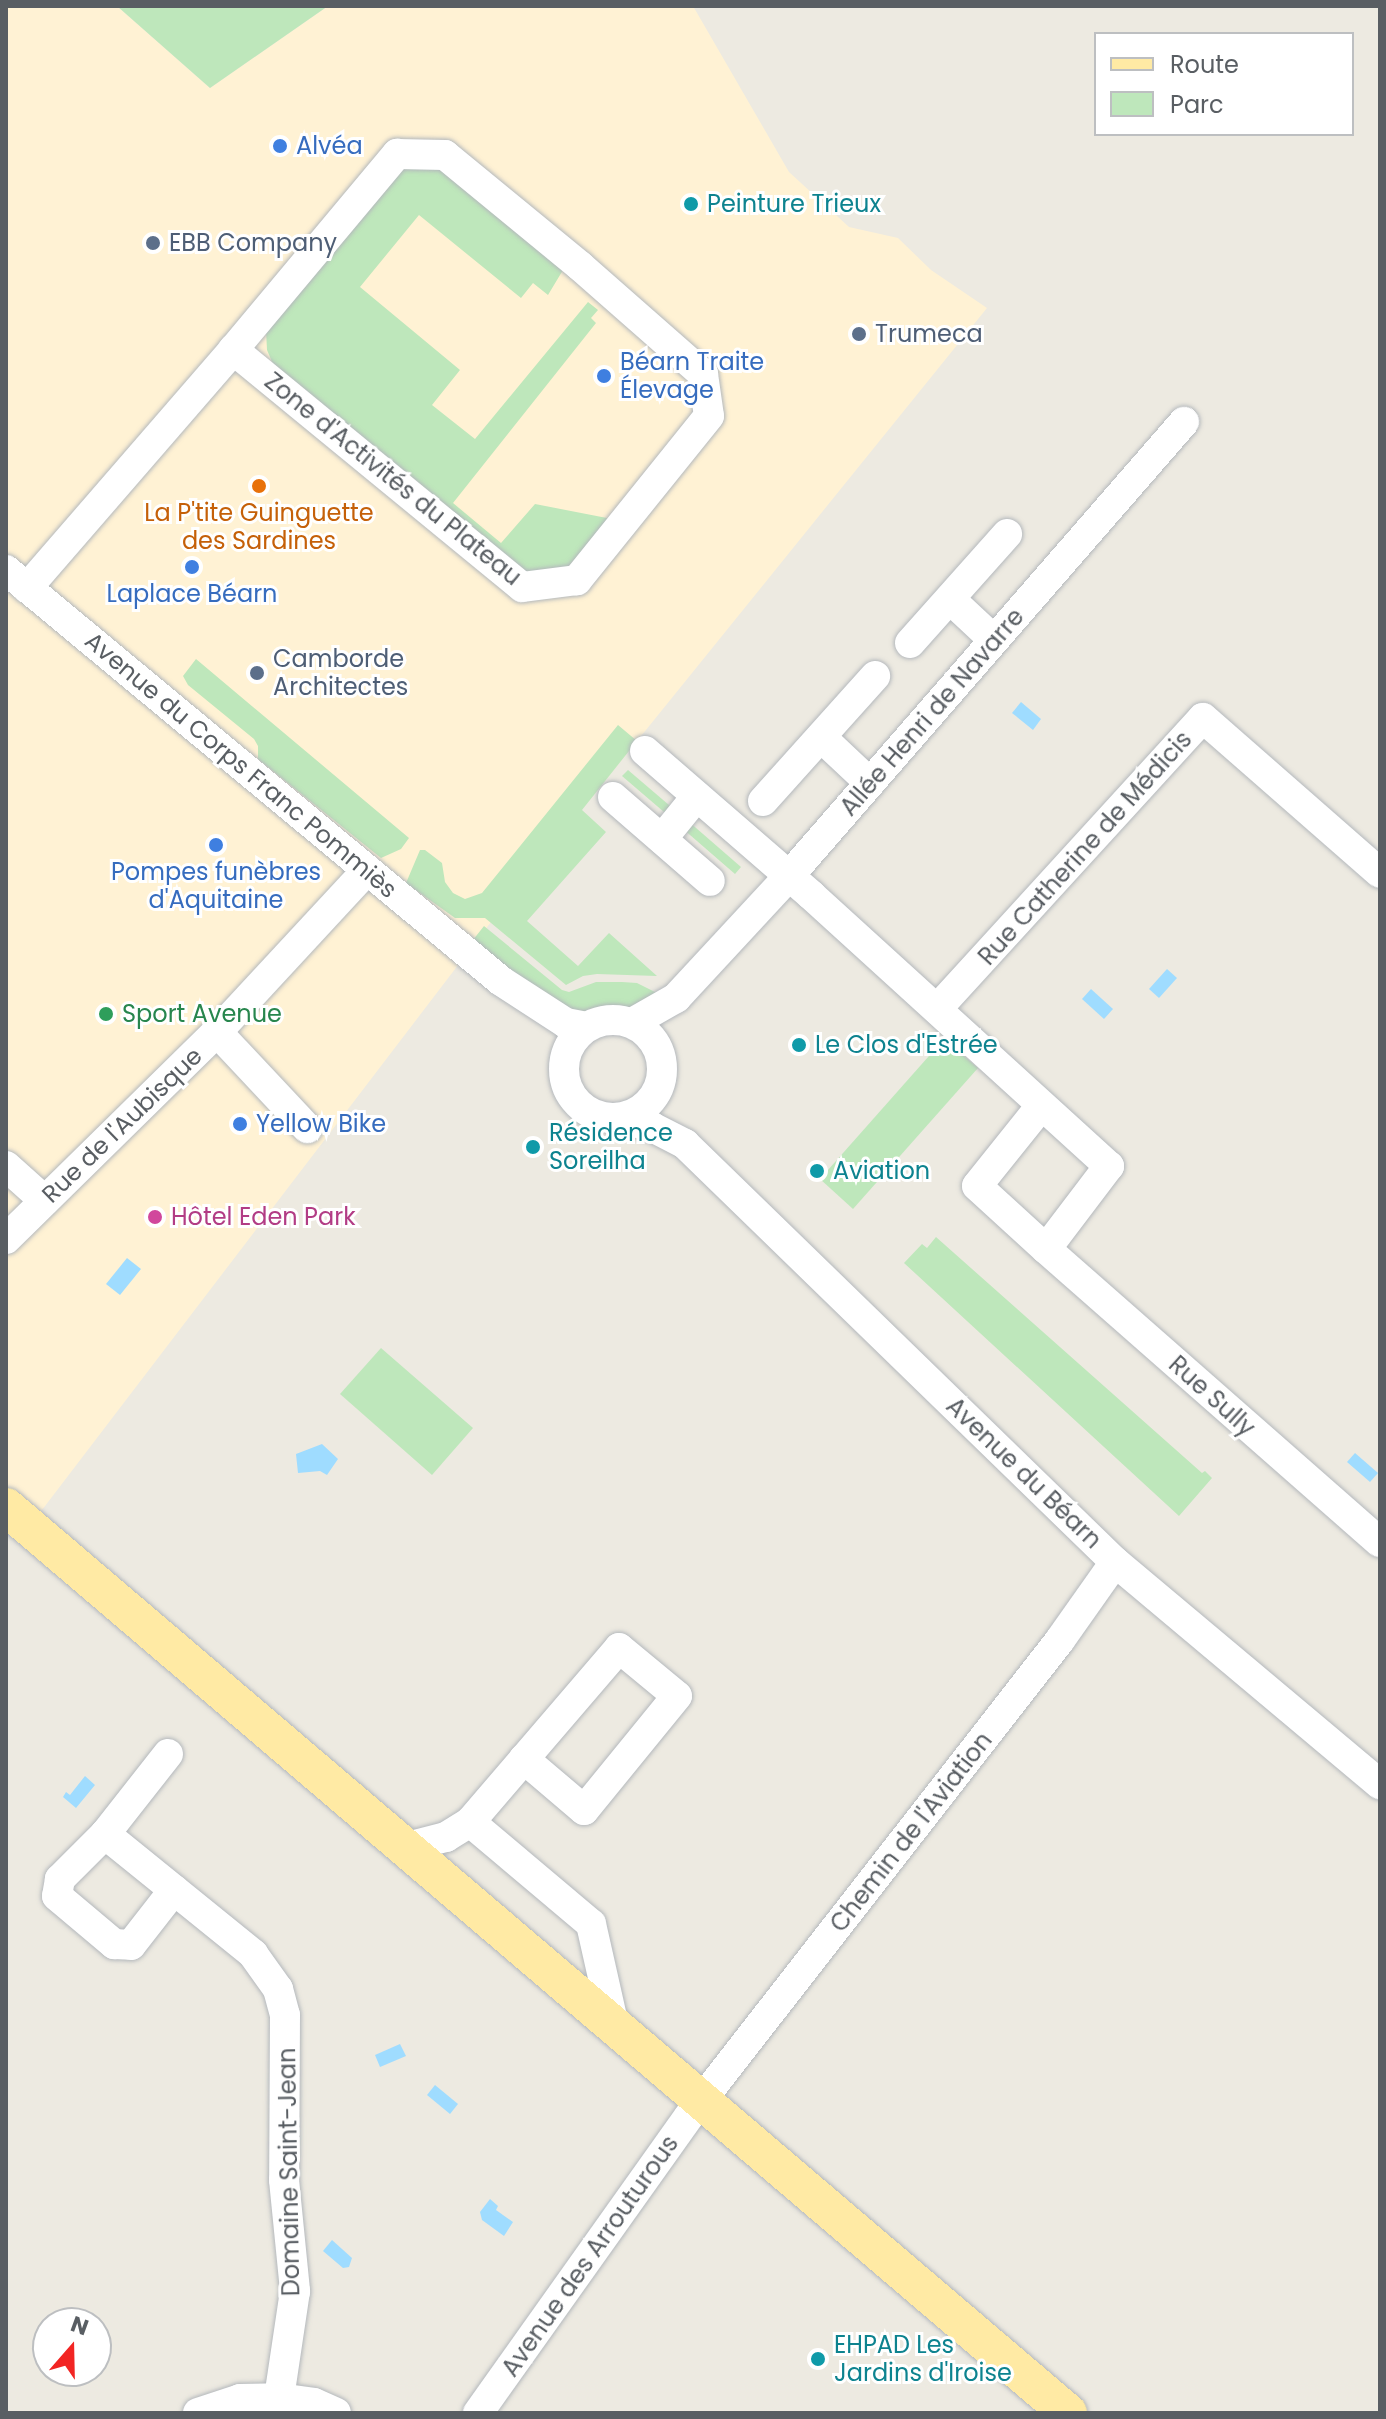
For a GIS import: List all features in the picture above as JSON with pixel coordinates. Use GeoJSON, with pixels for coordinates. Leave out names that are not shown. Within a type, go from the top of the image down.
{"type":"FeatureCollection","features":[{"type":"Feature","properties":{"kind":"main road"},"geometry":{"type":"LineString","coordinates":[[6,1507],[703,2098],[1068,2413]]}},
{"type":"Feature","properties":{"kind":"street","name":"Zone d'Activités du Plateau"},"geometry":{"type":"LineString","coordinates":[[16,579],[233,350],[397,154],[445,155],[580,266],[703,374],[709,416],[577,580],[522,587],[233,350]]}},
{"type":"Feature","properties":{"kind":"street","name":"Allée Henri de Navarre"},"geometry":{"type":"LineString","coordinates":[[632,1023],[676,998],[789,876],[1184,422]]}},
{"type":"Feature","properties":{"kind":"street"},"geometry":{"type":"LineString","coordinates":[[910,643],[1007,534]]}},
{"type":"Feature","properties":{"kind":"street","name":"Avenue du Corps Franc Pommiès"},"geometry":{"type":"LineString","coordinates":[[16,579],[520,995]]}},
{"type":"Feature","properties":{"kind":"street"},"geometry":{"type":"LineString","coordinates":[[950,599],[994,640]]}},
{"type":"Feature","properties":{"kind":"street"},"geometry":{"type":"LineString","coordinates":[[763,801],[875,676]]}},
{"type":"Feature","properties":{"kind":"street","name":"Rue Catherine de Médicis"},"geometry":{"type":"LineString","coordinates":[[937,1009],[1203,718],[1380,873]]}},
{"type":"Feature","properties":{"kind":"street"},"geometry":{"type":"LineString","coordinates":[[821,737],[870,783]]}},
{"type":"Feature","properties":{"kind":"street"},"geometry":{"type":"LineString","coordinates":[[645,751],[789,876],[1109,1166],[1046,1249]]}},
{"type":"Feature","properties":{"kind":"street"},"geometry":{"type":"LineString","coordinates":[[662,839],[697,796]]}},
{"type":"Feature","properties":{"kind":"street"},"geometry":{"type":"LineString","coordinates":[[613,797],[710,881]]}},
{"type":"Feature","properties":{"kind":"street","name":"Rue de l'Aubisque"},"geometry":{"type":"LineString","coordinates":[[6,1239],[217,1032],[367,870]]}},
{"type":"Feature","properties":{"kind":"street"},"geometry":{"type":"LineString","coordinates":[[520,995],[566,1023],[586,1027]]}},
{"type":"Feature","properties":{"kind":"street"},"geometry":{"type":"LineString","coordinates":[[520,995],[550,1037],[570,1092],[587,1111],[619,1118],[649,1103],[660,1083],[662,1059],[656,1044],[632,1023],[601,1021],[575,1036],[566,1052],[564,1069]]}},
{"type":"Feature","properties":{"kind":"street","name":"Allée Henri de Navarre"},"geometry":{"type":"LineString","coordinates":[[656,1044],[676,998]]}},
{"type":"Feature","properties":{"kind":"street"},"geometry":{"type":"LineString","coordinates":[[217,1032],[307,1128]]}},
{"type":"Feature","properties":{"kind":"street","name":"Avenue du Béarn"},"geometry":{"type":"LineString","coordinates":[[660,1083],[668,1113],[685,1144]]}},
{"type":"Feature","properties":{"kind":"street","name":"Rue Sully"},"geometry":{"type":"LineString","coordinates":[[1041,1106],[977,1186],[1380,1542]]}},
{"type":"Feature","properties":{"kind":"street","name":"Avenue du Béarn"},"geometry":{"type":"LineString","coordinates":[[619,1118],[652,1127],[685,1144],[1115,1562],[1380,1784]]}},
{"type":"Feature","properties":{"kind":"street"},"geometry":{"type":"LineString","coordinates":[[6,1166],[45,1201]]}},
{"type":"Feature","properties":{"kind":"street","name":"Chemin de l'Aviation"},"geometry":{"type":"LineString","coordinates":[[703,2098],[1060,1640],[1115,1562]]}},
{"type":"Feature","properties":{"kind":"street"},"geometry":{"type":"LineString","coordinates":[[407,1847],[446,1837],[470,1822],[619,1648],[677,1696],[584,1810],[524,1759]]}},
{"type":"Feature","properties":{"kind":"street"},"geometry":{"type":"LineString","coordinates":[[168,1754],[105,1834],[60,1879],[57,1896],[114,1944],[131,1945],[174,1890]]}},
{"type":"Feature","properties":{"kind":"street"},"geometry":{"type":"LineString","coordinates":[[470,1822],[591,1924],[613,2022]]}},
{"type":"Feature","properties":{"kind":"street","name":"Domaine Saint-Jean"},"geometry":{"type":"LineString","coordinates":[[105,1834],[253,1954],[278,1989],[285,2015],[284,2180],[295,2291],[279,2398]]}},
{"type":"Feature","properties":{"kind":"street","name":"Avenue des Arrouturous"},"geometry":{"type":"LineString","coordinates":[[478,2413],[703,2098]]}},
{"type":"Feature","properties":{"kind":"street"},"geometry":{"type":"LineString","coordinates":[[198,2413],[240,2399],[279,2398],[314,2403],[336,2413]]}},
{"type":"Feature","properties":{"kind":"shaded area"},"geometry":{"type":"Polygon","coordinates":[[[6,6],[117,6],[210,88],[328,6],[693,6],[789,172],[849,227],[898,238],[931,270],[987,308],[494,918],[29,1527],[6,1507],[6,6]]]}},
{"type":"Feature","properties":{"kind":"green space"},"geometry":{"type":"Polygon","coordinates":[[[117,6],[328,6],[210,88],[117,6]]]}},
{"type":"Feature","properties":{"kind":"green space"},"geometry":{"type":"Polygon","coordinates":[[[438,166],[563,270],[548,295],[533,283],[521,298],[419,215],[360,287],[460,370],[432,405],[475,439],[588,302],[598,310],[591,318],[596,323],[453,503],[501,543],[535,504],[612,519],[566,569],[550,574],[520,571],[276,371],[267,350],[266,330],[400,169],[438,166]]]}},
{"type":"Feature","properties":{"kind":"green space"},"geometry":{"type":"Polygon","coordinates":[[[196,659],[409,838],[401,849],[381,858],[258,759],[258,746],[254,739],[188,685],[183,676],[196,659]]]}},
{"type":"Feature","properties":{"kind":"green space"},"geometry":{"type":"Polygon","coordinates":[[[618,725],[637,741],[582,810],[606,832],[527,921],[578,966],[609,933],[657,976],[597,974],[583,976],[566,985],[485,918],[455,918],[406,883],[420,850],[425,850],[442,863],[445,882],[453,893],[465,899],[482,893],[618,725]]]}},
{"type":"Feature","properties":{"kind":"green space"},"geometry":{"type":"Polygon","coordinates":[[[628,770],[676,811],[671,818],[622,776],[628,770]]]}},
{"type":"Feature","properties":{"kind":"green space"},"geometry":{"type":"Polygon","coordinates":[[[688,821],[741,867],[735,874],[682,828],[688,821]]]}},
{"type":"Feature","properties":{"kind":"green space"},"geometry":{"type":"Polygon","coordinates":[[[484,926],[562,990],[569,992],[596,982],[622,982],[637,983],[661,995],[635,1016],[608,1014],[586,1019],[469,945],[484,926]]]}},
{"type":"Feature","properties":{"kind":"green space"},"geometry":{"type":"Polygon","coordinates":[[[944,1039],[978,1068],[853,1209],[820,1179],[944,1039]]]}},
{"type":"Feature","properties":{"kind":"green space"},"geometry":{"type":"Polygon","coordinates":[[[936,1237],[1202,1473],[1205,1471],[1212,1478],[1179,1516],[904,1263],[922,1244],[927,1248],[936,1237]]]}},
{"type":"Feature","properties":{"kind":"green space"},"geometry":{"type":"Polygon","coordinates":[[[381,1348],[473,1428],[432,1475],[340,1394],[381,1348]]]}},
{"type":"Feature","properties":{"kind":"water"},"geometry":{"type":"Polygon","coordinates":[[[1021,702],[1041,719],[1033,730],[1012,713],[1021,702]]]}},
{"type":"Feature","properties":{"kind":"water"},"geometry":{"type":"Polygon","coordinates":[[[1167,969],[1177,978],[1159,998],[1149,989],[1167,969]]]}},
{"type":"Feature","properties":{"kind":"water"},"geometry":{"type":"Polygon","coordinates":[[[1091,989],[1113,1009],[1104,1019],[1082,999],[1091,989]]]}},
{"type":"Feature","properties":{"kind":"water"},"geometry":{"type":"Polygon","coordinates":[[[127,1258],[141,1269],[120,1295],[106,1284],[127,1258]]]}},
{"type":"Feature","properties":{"kind":"water"},"geometry":{"type":"Polygon","coordinates":[[[322,1444],[338,1459],[327,1475],[320,1471],[298,1473],[296,1454],[322,1444]]]}},
{"type":"Feature","properties":{"kind":"water"},"geometry":{"type":"Polygon","coordinates":[[[1355,1453],[1378,1473],[1370,1482],[1347,1462],[1355,1453]]]}},
{"type":"Feature","properties":{"kind":"water"},"geometry":{"type":"Polygon","coordinates":[[[85,1776],[95,1785],[76,1808],[63,1797],[66,1792],[70,1795],[85,1776]]]}},
{"type":"Feature","properties":{"kind":"water"},"geometry":{"type":"Polygon","coordinates":[[[400,2044],[406,2056],[380,2067],[375,2055],[400,2044]]]}},
{"type":"Feature","properties":{"kind":"water"},"geometry":{"type":"Polygon","coordinates":[[[435,2085],[458,2104],[450,2114],[427,2095],[435,2085]]]}},
{"type":"Feature","properties":{"kind":"water"},"geometry":{"type":"Polygon","coordinates":[[[490,2199],[498,2206],[496,2210],[513,2222],[504,2236],[482,2220],[480,2212],[490,2199]]]}},
{"type":"Feature","properties":{"kind":"water"},"geometry":{"type":"Polygon","coordinates":[[[332,2240],[352,2258],[349,2267],[343,2268],[323,2251],[332,2240]]]}},
{"type":"Feature","properties":{"kind":"place","name":"Alvéa"},"geometry":{"type":"Point","coordinates":[280,146]}},
{"type":"Feature","properties":{"kind":"place","name":"Peinture Trieux"},"geometry":{"type":"Point","coordinates":[691,204]}},
{"type":"Feature","properties":{"kind":"place","name":"EBB Company"},"geometry":{"type":"Point","coordinates":[153,243]}},
{"type":"Feature","properties":{"kind":"place","name":"Trumeca"},"geometry":{"type":"Point","coordinates":[859,334]}},
{"type":"Feature","properties":{"kind":"place","name":"Béarn Traite Élevage"},"geometry":{"type":"Point","coordinates":[604,376]}},
{"type":"Feature","properties":{"kind":"place","name":"La P'tite Guinguette des Sardines"},"geometry":{"type":"Point","coordinates":[259,486]}},
{"type":"Feature","properties":{"kind":"place","name":"Laplace Béarn"},"geometry":{"type":"Point","coordinates":[192,567]}},
{"type":"Feature","properties":{"kind":"place","name":"Camborde Architectes"},"geometry":{"type":"Point","coordinates":[257,673]}},
{"type":"Feature","properties":{"kind":"place","name":"Pompes funèbres d'Aquitaine"},"geometry":{"type":"Point","coordinates":[216,845]}},
{"type":"Feature","properties":{"kind":"place","name":"Sport Avenue"},"geometry":{"type":"Point","coordinates":[106,1014]}},
{"type":"Feature","properties":{"kind":"place","name":"Le Clos d'Estrée"},"geometry":{"type":"Point","coordinates":[799,1045]}},
{"type":"Feature","properties":{"kind":"place","name":"Yellow Bike"},"geometry":{"type":"Point","coordinates":[240,1124]}},
{"type":"Feature","properties":{"kind":"place","name":"Résidence Soreilha"},"geometry":{"type":"Point","coordinates":[533,1147]}},
{"type":"Feature","properties":{"kind":"place","name":"Aviation"},"geometry":{"type":"Point","coordinates":[817,1171]}},
{"type":"Feature","properties":{"kind":"place","name":"Hôtel Eden Park"},"geometry":{"type":"Point","coordinates":[155,1217]}},
{"type":"Feature","properties":{"kind":"place","name":"EHPAD Les Jardins d'Iroise"},"geometry":{"type":"Point","coordinates":[818,2359]}}]}
